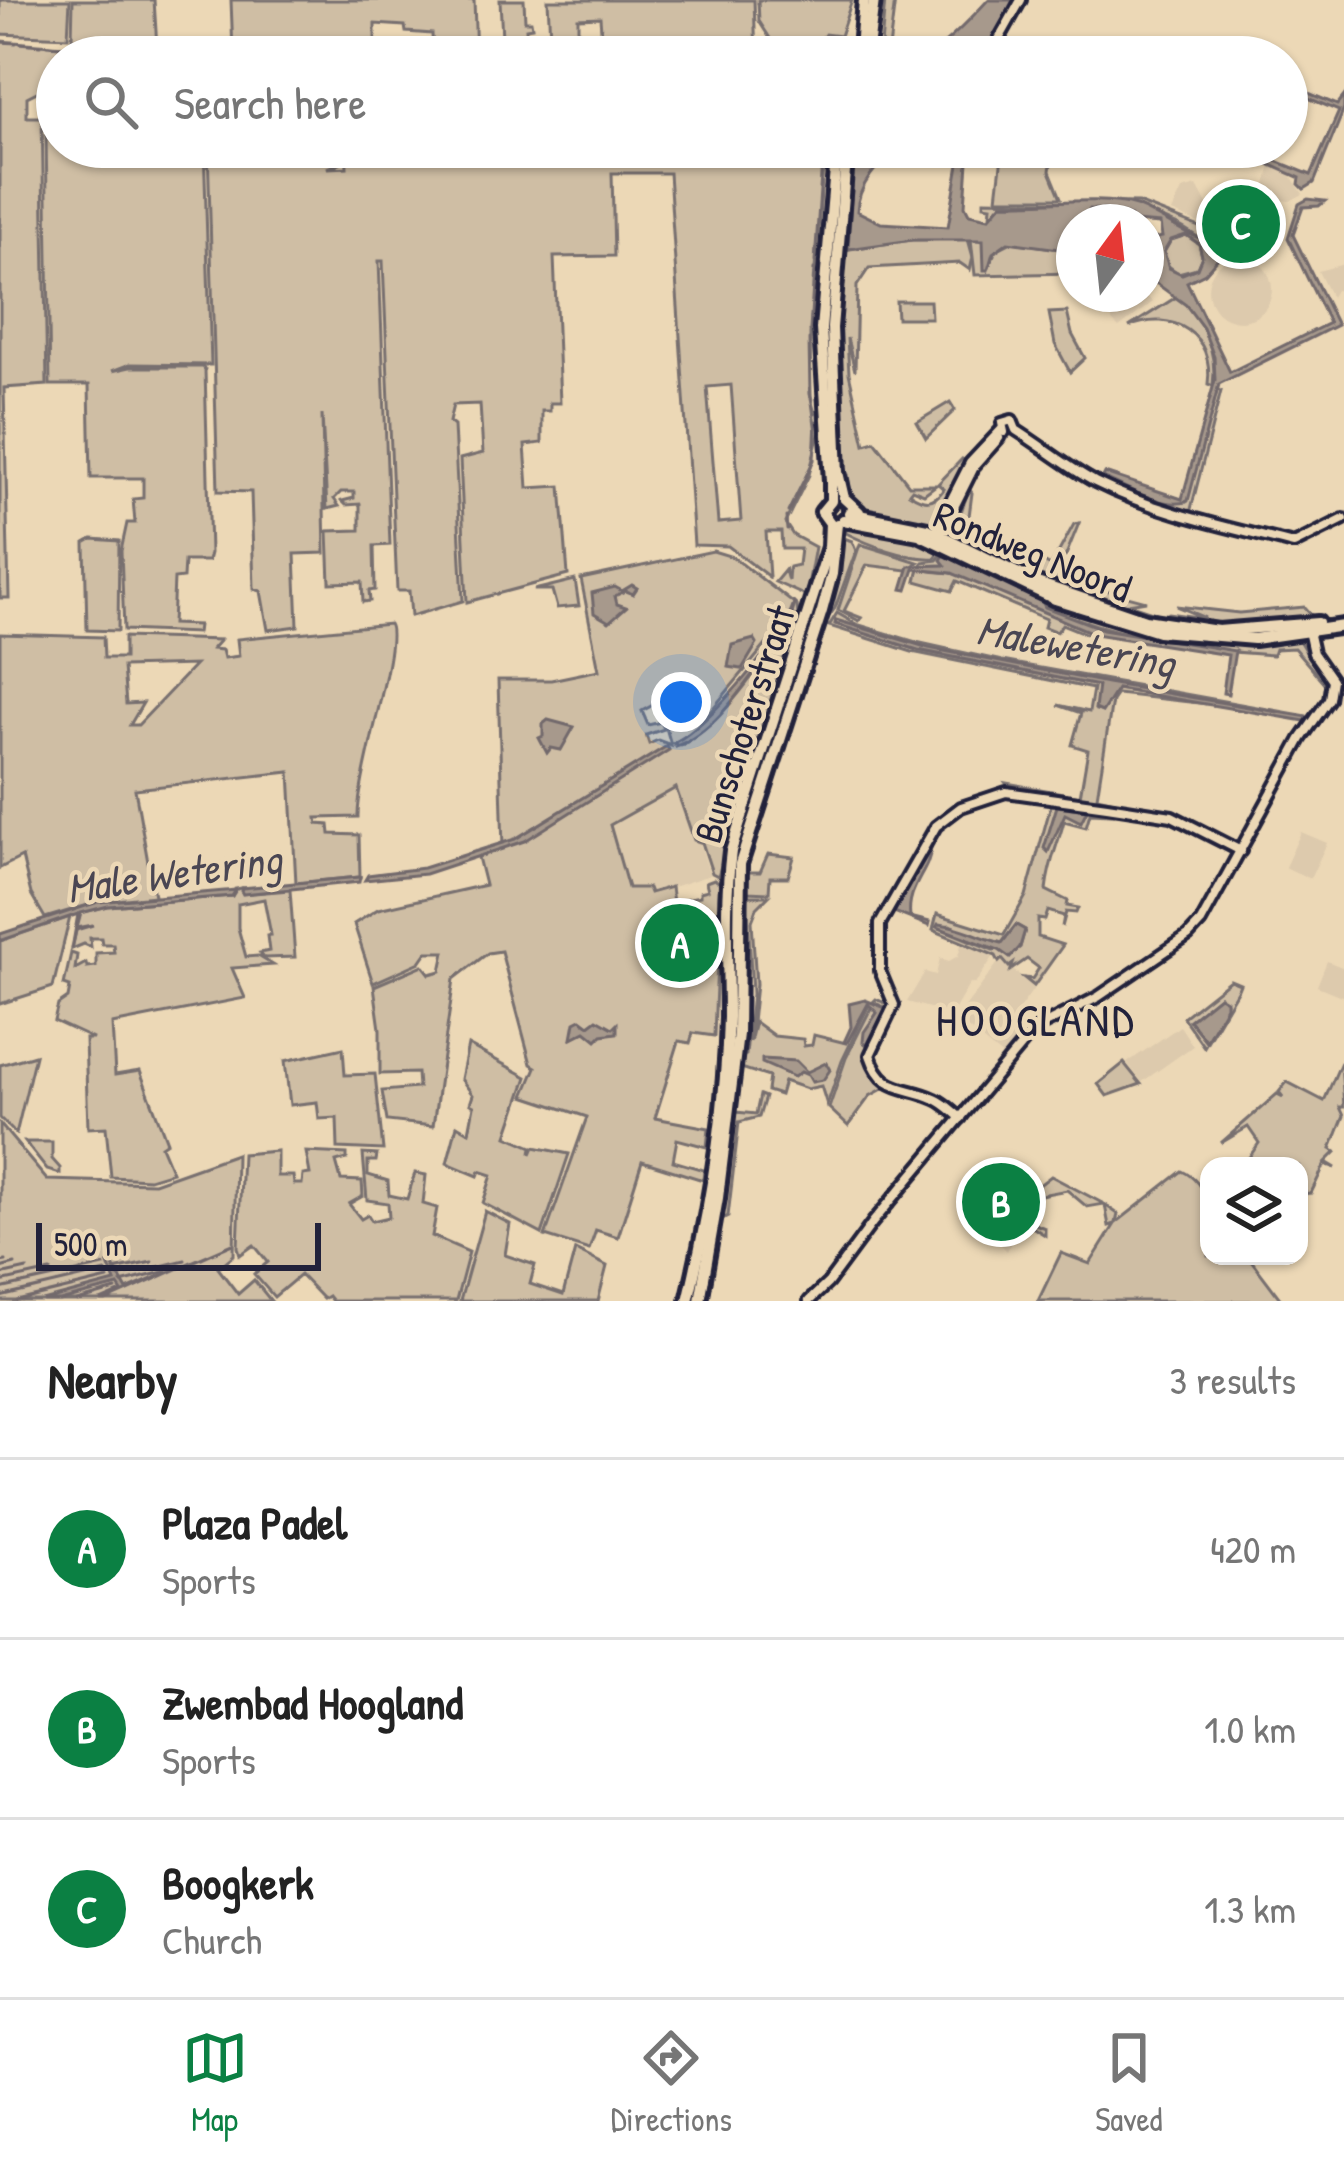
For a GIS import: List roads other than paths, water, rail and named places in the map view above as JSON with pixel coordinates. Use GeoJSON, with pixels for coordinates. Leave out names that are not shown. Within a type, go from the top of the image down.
{"type":"FeatureCollection","features":[{"type":"Feature","properties":{"kind":"main road"},"geometry":{"type":"LineString","coordinates":[[864,36],[865,0]]}},
{"type":"Feature","properties":{"kind":"main road"},"geometry":{"type":"LineString","coordinates":[[867,36],[874,0]]}},
{"type":"Feature","properties":{"kind":"main road","name":"Bunschoterstraat"},"geometry":{"type":"LineString","coordinates":[[816,615],[837,514],[821,329],[835,168]]}},
{"type":"Feature","properties":{"kind":"main road","name":"Bunschoterstraat"},"geometry":{"type":"LineString","coordinates":[[693,1301],[715,1221],[738,1034],[740,865],[836,553],[832,328],[845,168]]}},
{"type":"Feature","properties":{"kind":"main road"},"geometry":{"type":"LineString","coordinates":[[836,553],[845,530],[866,519],[847,502],[838,472]]}},
{"type":"Feature","properties":{"kind":"main road","name":"Rondweg Noord"},"geometry":{"type":"LineString","coordinates":[[837,514],[937,535],[1034,590],[1133,625],[1232,639],[1344,623]]}},
{"type":"Feature","properties":{"kind":"street"},"geometry":{"type":"LineString","coordinates":[[999,36],[1021,0]]}},
{"type":"Feature","properties":{"kind":"street"},"geometry":{"type":"LineString","coordinates":[[937,535],[975,466],[1003,430],[1003,422],[1010,419],[1016,430],[1099,484],[1191,518],[1294,544],[1344,519]]}},
{"type":"Feature","properties":{"kind":"street"},"geometry":{"type":"LineString","coordinates":[[809,1301],[829,1283],[873,1222],[1034,1029],[1094,999],[1195,930],[1301,739],[1333,691],[1332,680],[1312,653],[1307,628]]}},
{"type":"Feature","properties":{"kind":"street"},"geometry":{"type":"LineString","coordinates":[[961,1118],[932,1098],[892,1087],[870,1055],[894,1005],[880,971],[880,925],[936,826],[949,813],[989,796],[1019,792],[1172,816],[1241,850]]}},
{"type":"Feature","properties":{"kind":"waterway"},"geometry":{"type":"LineString","coordinates":[[0,42],[16,43]]}},
{"type":"Feature","properties":{"kind":"waterway"},"geometry":{"type":"LineString","coordinates":[[20,43],[36,45]]}},
{"type":"Feature","properties":{"kind":"waterway"},"geometry":{"type":"LineString","coordinates":[[815,262],[822,168]]}},
{"type":"Feature","properties":{"kind":"waterway"},"geometry":{"type":"LineString","coordinates":[[810,330],[814,269]]}},
{"type":"Feature","properties":{"kind":"waterway"},"geometry":{"type":"LineString","coordinates":[[809,339],[815,414]]}},
{"type":"Feature","properties":{"kind":"waterway"},"geometry":{"type":"LineString","coordinates":[[788,512],[814,460],[816,421]]}},
{"type":"Feature","properties":{"kind":"waterway"},"geometry":{"type":"LineString","coordinates":[[786,517],[787,530]]}},
{"type":"Feature","properties":{"kind":"waterway"},"geometry":{"type":"LineString","coordinates":[[117,1277],[185,1260]]}},
{"type":"Feature","properties":{"kind":"waterway"},"geometry":{"type":"LineString","coordinates":[[0,1262],[6,1261]]}},
{"type":"Feature","properties":{"kind":"waterway"},"geometry":{"type":"LineString","coordinates":[[114,1270],[152,1262]]}},
{"type":"Feature","properties":{"kind":"waterway"},"geometry":{"type":"LineString","coordinates":[[0,1268],[15,1264]]}},
{"type":"Feature","properties":{"kind":"waterway"},"geometry":{"type":"LineString","coordinates":[[0,1289],[104,1266]]}},
{"type":"Feature","properties":{"kind":"waterway"},"geometry":{"type":"LineString","coordinates":[[0,1275],[27,1269]]}},
{"type":"Feature","properties":{"kind":"waterway"},"geometry":{"type":"LineString","coordinates":[[0,1282],[51,1271]]}},
{"type":"Feature","properties":{"kind":"waterway"},"geometry":{"type":"LineString","coordinates":[[121,1283],[167,1271]]}},
{"type":"Feature","properties":{"kind":"waterway"},"geometry":{"type":"LineString","coordinates":[[0,1297],[106,1272]]}},
{"type":"Feature","properties":{"kind":"waterway"},"geometry":{"type":"LineString","coordinates":[[17,1301],[108,1279]]}},
{"type":"Feature","properties":{"kind":"waterway"},"geometry":{"type":"LineString","coordinates":[[77,1301],[116,1290]]}},
{"type":"Feature","properties":{"kind":"place","name":"Boogkerk"},"geometry":{"type":"Point","coordinates":[1241,224]}},
{"type":"Feature","properties":{"kind":"place","name":"Plaza Padel"},"geometry":{"type":"Point","coordinates":[680,943]}},
{"type":"Feature","properties":{"kind":"place","name":"Zwembad Hoogland"},"geometry":{"type":"Point","coordinates":[1001,1202]}},
{"type":"Feature","properties":{"kind":"district","name":"HOOGLAND"},"geometry":{"type":"Point","coordinates":[1036,1020]}},
{"type":"Feature","properties":{"kind":"water label","name":"Malewetering"},"geometry":{"type":"Point","coordinates":[1076,646]}},
{"type":"Feature","properties":{"kind":"water label","name":"Male Wetering"},"geometry":{"type":"Point","coordinates":[174,873]}}]}
